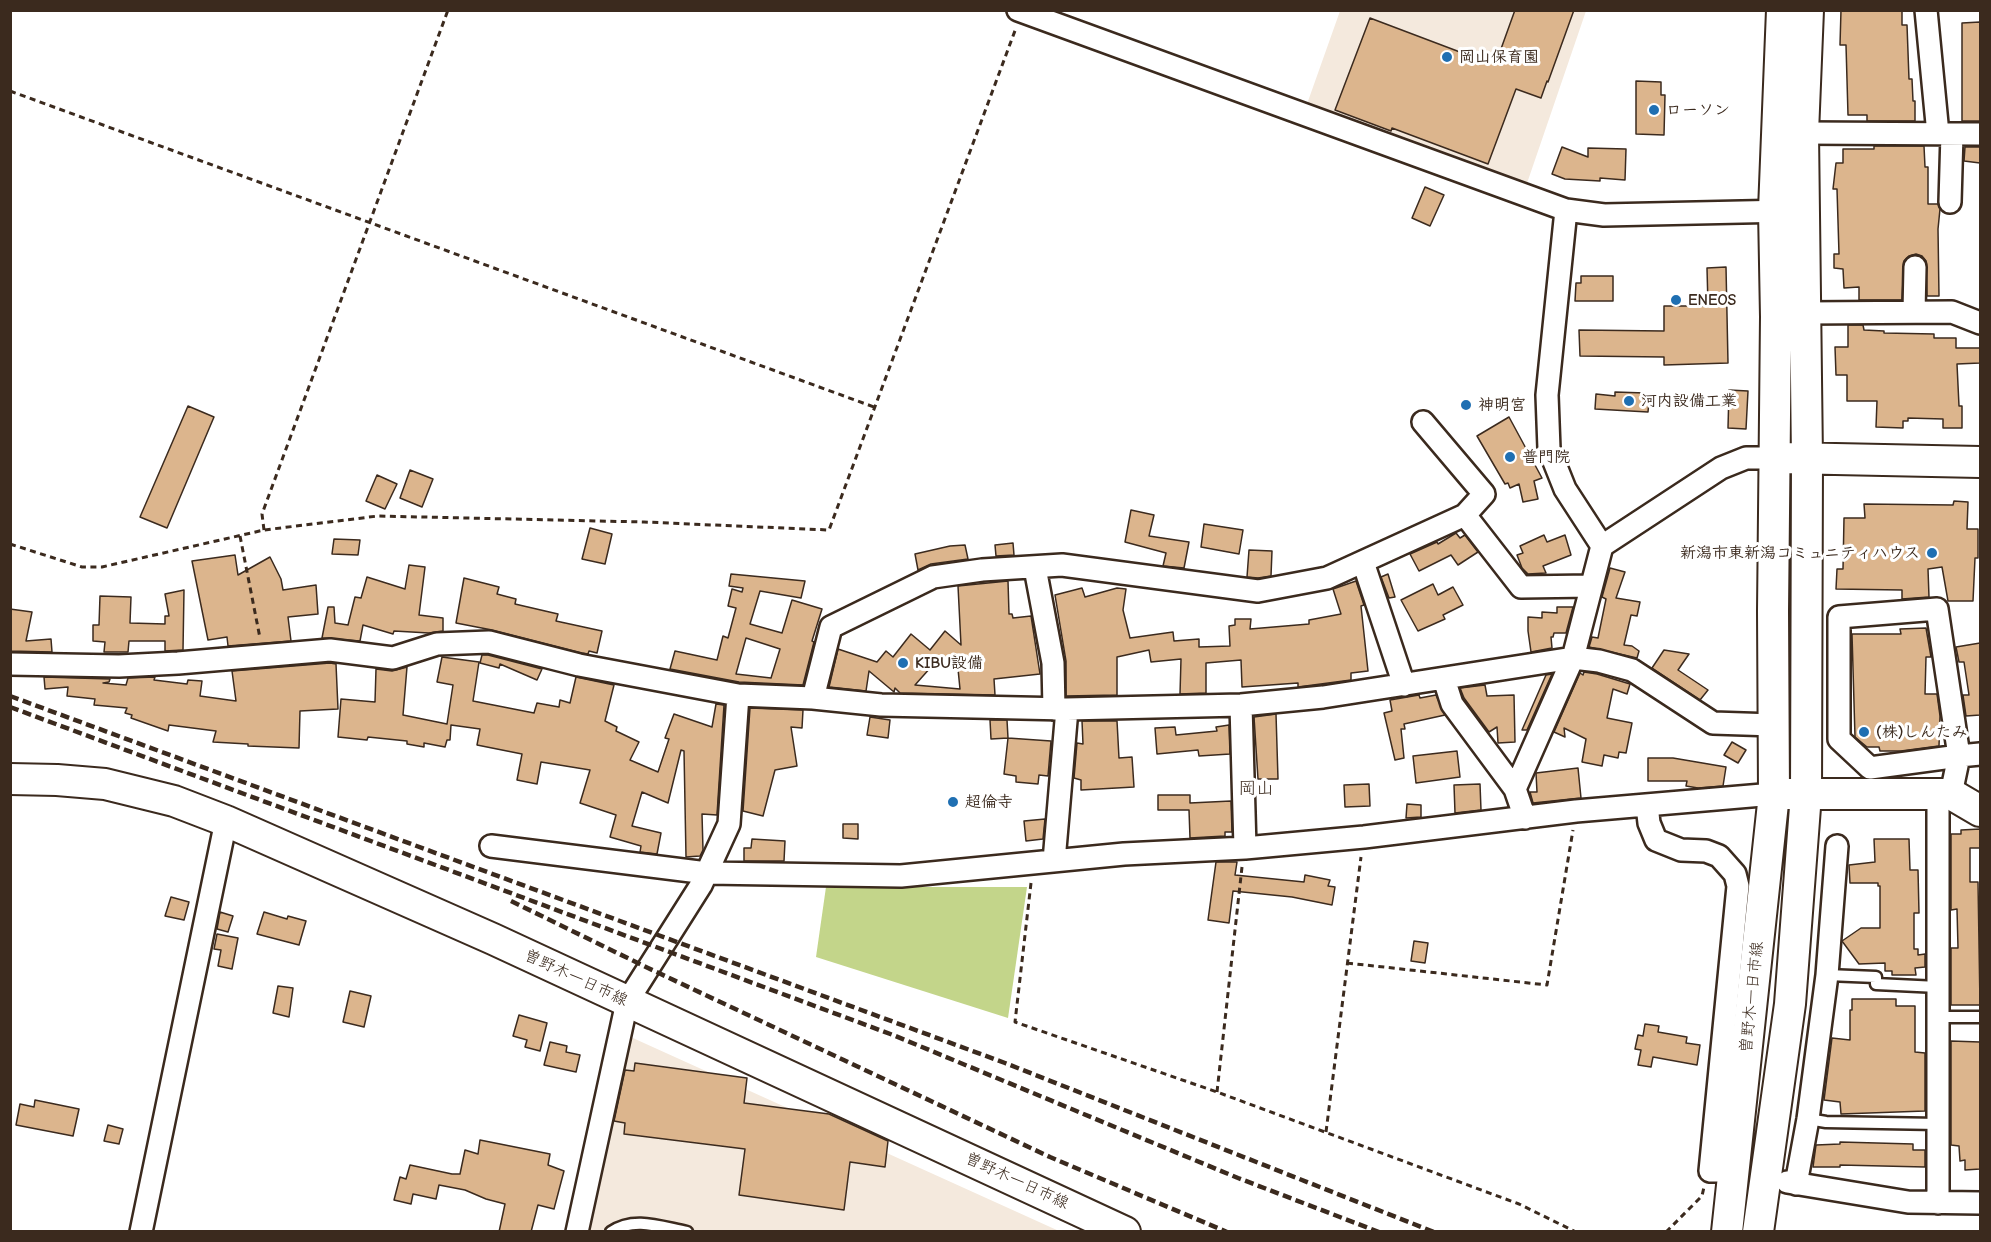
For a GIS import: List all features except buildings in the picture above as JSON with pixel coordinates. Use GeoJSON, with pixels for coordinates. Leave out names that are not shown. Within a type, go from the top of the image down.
{"type":"FeatureCollection","features":[{"type":"Feature","properties":{"kind":"main road"},"geometry":{"type":"LineString","coordinates":[[1758,1232],[1790,1004],[1806,794],[1807,459],[1804,314],[1789,211],[1782,10]]}},
{"type":"Feature","properties":{"kind":"main road"},"geometry":{"type":"LineString","coordinates":[[1789,211],[1803,133],[1808,10]]}},
{"type":"Feature","properties":{"kind":"main road","name":"曽野木一日市線"},"geometry":{"type":"LineString","coordinates":[[1726,1232],[1774,794],[1775,458],[1789,211]]}},
{"type":"Feature","properties":{"kind":"main road"},"geometry":{"type":"LineString","coordinates":[[1775,458],[1980,462]]}},
{"type":"Feature","properties":{"kind":"main road","name":"曽野木一日市線"},"geometry":{"type":"LineString","coordinates":[[10,779],[105,784],[174,801],[226,821],[493,939],[1125,1232]]}},
{"type":"Feature","properties":{"kind":"main road"},"geometry":{"type":"LineString","coordinates":[[1774,794],[1944,793],[1980,811]]}},
{"type":"Feature","properties":{"kind":"street"},"geometry":{"type":"LineString","coordinates":[[1926,10],[1945,134],[1950,202]]}},
{"type":"Feature","properties":{"kind":"street"},"geometry":{"type":"LineString","coordinates":[[1020,11],[1566,210],[1604,215],[1789,211]]}},
{"type":"Feature","properties":{"kind":"street"},"geometry":{"type":"LineString","coordinates":[[1803,133],[1980,134]]}},
{"type":"Feature","properties":{"kind":"street"},"geometry":{"type":"LineString","coordinates":[[1566,210],[1547,395],[1549,449],[1564,489],[1602,546]]}},
{"type":"Feature","properties":{"kind":"street"},"geometry":{"type":"LineString","coordinates":[[1914,312],[1915,267]]}},
{"type":"Feature","properties":{"kind":"street"},"geometry":{"type":"LineString","coordinates":[[1804,314],[1952,312],[1980,323]]}},
{"type":"Feature","properties":{"kind":"street"},"geometry":{"type":"LineString","coordinates":[[813,698],[831,627],[933,577],[982,570],[1062,565],[1258,591],[1327,578],[1363,562],[1465,515],[1484,494],[1423,422]]}},
{"type":"Feature","properties":{"kind":"street"},"geometry":{"type":"LineString","coordinates":[[1515,789],[1573,658],[1602,546],[1721,468],[1746,458],[1775,458]]}},
{"type":"Feature","properties":{"kind":"street"},"geometry":{"type":"LineString","coordinates":[[1465,515],[1521,587],[1591,586]]}},
{"type":"Feature","properties":{"kind":"street"},"geometry":{"type":"LineString","coordinates":[[1363,562],[1404,685]]}},
{"type":"Feature","properties":{"kind":"street"},"geometry":{"type":"LineString","coordinates":[[1035,568],[1061,709],[1044,862]]}},
{"type":"Feature","properties":{"kind":"street"},"geometry":{"type":"LineString","coordinates":[[1938,1203],[1938,987],[1944,793],[1970,755],[1937,609],[1839,617],[1839,739],[1870,768],[1970,755]]}},
{"type":"Feature","properties":{"kind":"street"},"geometry":{"type":"LineString","coordinates":[[10,664],[119,666],[330,650],[393,658],[437,644],[489,642],[579,665],[738,695],[813,698],[881,705],[1061,709],[1241,705],[1323,697],[1573,658],[1599,661],[1632,670],[1713,723],[1774,725]]}},
{"type":"Feature","properties":{"kind":"street"},"geometry":{"type":"LineString","coordinates":[[1444,679],[1452,704],[1515,789],[1525,818]]}},
{"type":"Feature","properties":{"kind":"street"},"geometry":{"type":"LineString","coordinates":[[578,1232],[627,1002],[707,873],[729,824],[738,695]]}},
{"type":"Feature","properties":{"kind":"street"},"geometry":{"type":"LineString","coordinates":[[1241,705],[1245,849]]}},
{"type":"Feature","properties":{"kind":"street"},"geometry":{"type":"LineString","coordinates":[[490,846],[707,873],[902,876],[1124,854],[1245,849],[1576,811],[1774,794]]}},
{"type":"Feature","properties":{"kind":"street"},"geometry":{"type":"LineString","coordinates":[[1647,805],[1649,823],[1656,840],[1681,850],[1706,851],[1719,856],[1735,874],[1738,886],[1714,1171]]}},
{"type":"Feature","properties":{"kind":"street"},"geometry":{"type":"LineString","coordinates":[[141,1232],[226,821]]}},
{"type":"Feature","properties":{"kind":"street"},"geometry":{"type":"LineString","coordinates":[[1837,846],[1827,975],[1808,1119],[1792,1183],[1908,1202],[1980,1203]]}},
{"type":"Feature","properties":{"kind":"lane"},"geometry":{"type":"LineString","coordinates":[[1827,975],[1876,977],[1876,984],[1938,987]]}},
{"type":"Feature","properties":{"kind":"lane"},"geometry":{"type":"LineString","coordinates":[[1938,1017],[1980,1017]]}},
{"type":"Feature","properties":{"kind":"lane"},"geometry":{"type":"LineString","coordinates":[[1808,1119],[1826,1122],[1938,1124]]}},
{"type":"Feature","properties":{"kind":"lane"},"geometry":{"type":"LineString","coordinates":[[611,1232],[619,1226],[638,1222],[687,1232]]}},
{"type":"Feature","properties":{"kind":"path"},"geometry":{"type":"LineString","coordinates":[[264,530],[262,514],[448,10]]}},
{"type":"Feature","properties":{"kind":"path"},"geometry":{"type":"LineString","coordinates":[[10,544],[82,567],[102,567],[264,530],[378,516],[644,522],[829,530],[1020,11]]}},
{"type":"Feature","properties":{"kind":"path"},"geometry":{"type":"LineString","coordinates":[[10,91],[874,407]]}},
{"type":"Feature","properties":{"kind":"path"},"geometry":{"type":"LineString","coordinates":[[240,536],[263,656]]}},
{"type":"Feature","properties":{"kind":"path"},"geometry":{"type":"LineString","coordinates":[[1347,963],[1546,985],[1576,811]]}},
{"type":"Feature","properties":{"kind":"path"},"geometry":{"type":"LineString","coordinates":[[1326,1132],[1364,837]]}},
{"type":"Feature","properties":{"kind":"path"},"geometry":{"type":"LineString","coordinates":[[1217,1092],[1245,849]]}},
{"type":"Feature","properties":{"kind":"path"},"geometry":{"type":"LineString","coordinates":[[1044,862],[1015,1022],[1217,1092],[1519,1204],[1576,1232]]}},
{"type":"Feature","properties":{"kind":"path"},"geometry":{"type":"LineString","coordinates":[[1666,1232],[1702,1196],[1714,1171]]}},
{"type":"Feature","properties":{"kind":"shaded area","name":"岡山保育園"},"geometry":{"type":"Polygon","coordinates":[[[1340,11],[1586,11],[1524,192],[1307,104],[1340,11]]]}},
{"type":"Feature","properties":{"kind":"shaded area"},"geometry":{"type":"Polygon","coordinates":[[[613,1029],[1059,1231],[576,1232],[613,1029]]]}},
{"type":"Feature","properties":{"kind":"green space"},"geometry":{"type":"Polygon","coordinates":[[[826,887],[1027,887],[1008,1018],[816,957],[826,887]]]}},
{"type":"Feature","properties":{"kind":"railway"},"geometry":{"type":"LineString","coordinates":[[10,696],[1005,1063],[1434,1232]]}},
{"type":"Feature","properties":{"kind":"railway"},"geometry":{"type":"LineString","coordinates":[[10,707],[893,1035],[1238,1178],[1379,1232]]}},
{"type":"Feature","properties":{"kind":"railway"},"geometry":{"type":"LineString","coordinates":[[511,901],[1050,1157],[1227,1232]]}},
{"type":"Feature","properties":{"kind":"place","name":"岡山保育園"},"geometry":{"type":"Point","coordinates":[1447,57]}},
{"type":"Feature","properties":{"kind":"place","name":"ローソン"},"geometry":{"type":"Point","coordinates":[1654,110]}},
{"type":"Feature","properties":{"kind":"place","name":"ENEOS"},"geometry":{"type":"Point","coordinates":[1676,300]}},
{"type":"Feature","properties":{"kind":"place","name":"河内設備工業"},"geometry":{"type":"Point","coordinates":[1629,401]}},
{"type":"Feature","properties":{"kind":"place","name":"神明宮"},"geometry":{"type":"Point","coordinates":[1466,405]}},
{"type":"Feature","properties":{"kind":"place","name":"普門院"},"geometry":{"type":"Point","coordinates":[1510,457]}},
{"type":"Feature","properties":{"kind":"place","name":"新潟市東新潟コミュニティハウス"},"geometry":{"type":"Point","coordinates":[1932,553]}},
{"type":"Feature","properties":{"kind":"place","name":"KIBU設備"},"geometry":{"type":"Point","coordinates":[903,663]}},
{"type":"Feature","properties":{"kind":"place","name":"(株)しんたみ"},"geometry":{"type":"Point","coordinates":[1864,732]}},
{"type":"Feature","properties":{"kind":"place","name":"超倫寺"},"geometry":{"type":"Point","coordinates":[953,802]}},
{"type":"Feature","properties":{"kind":"district","name":"岡山"},"geometry":{"type":"Point","coordinates":[1256,789]}}]}
